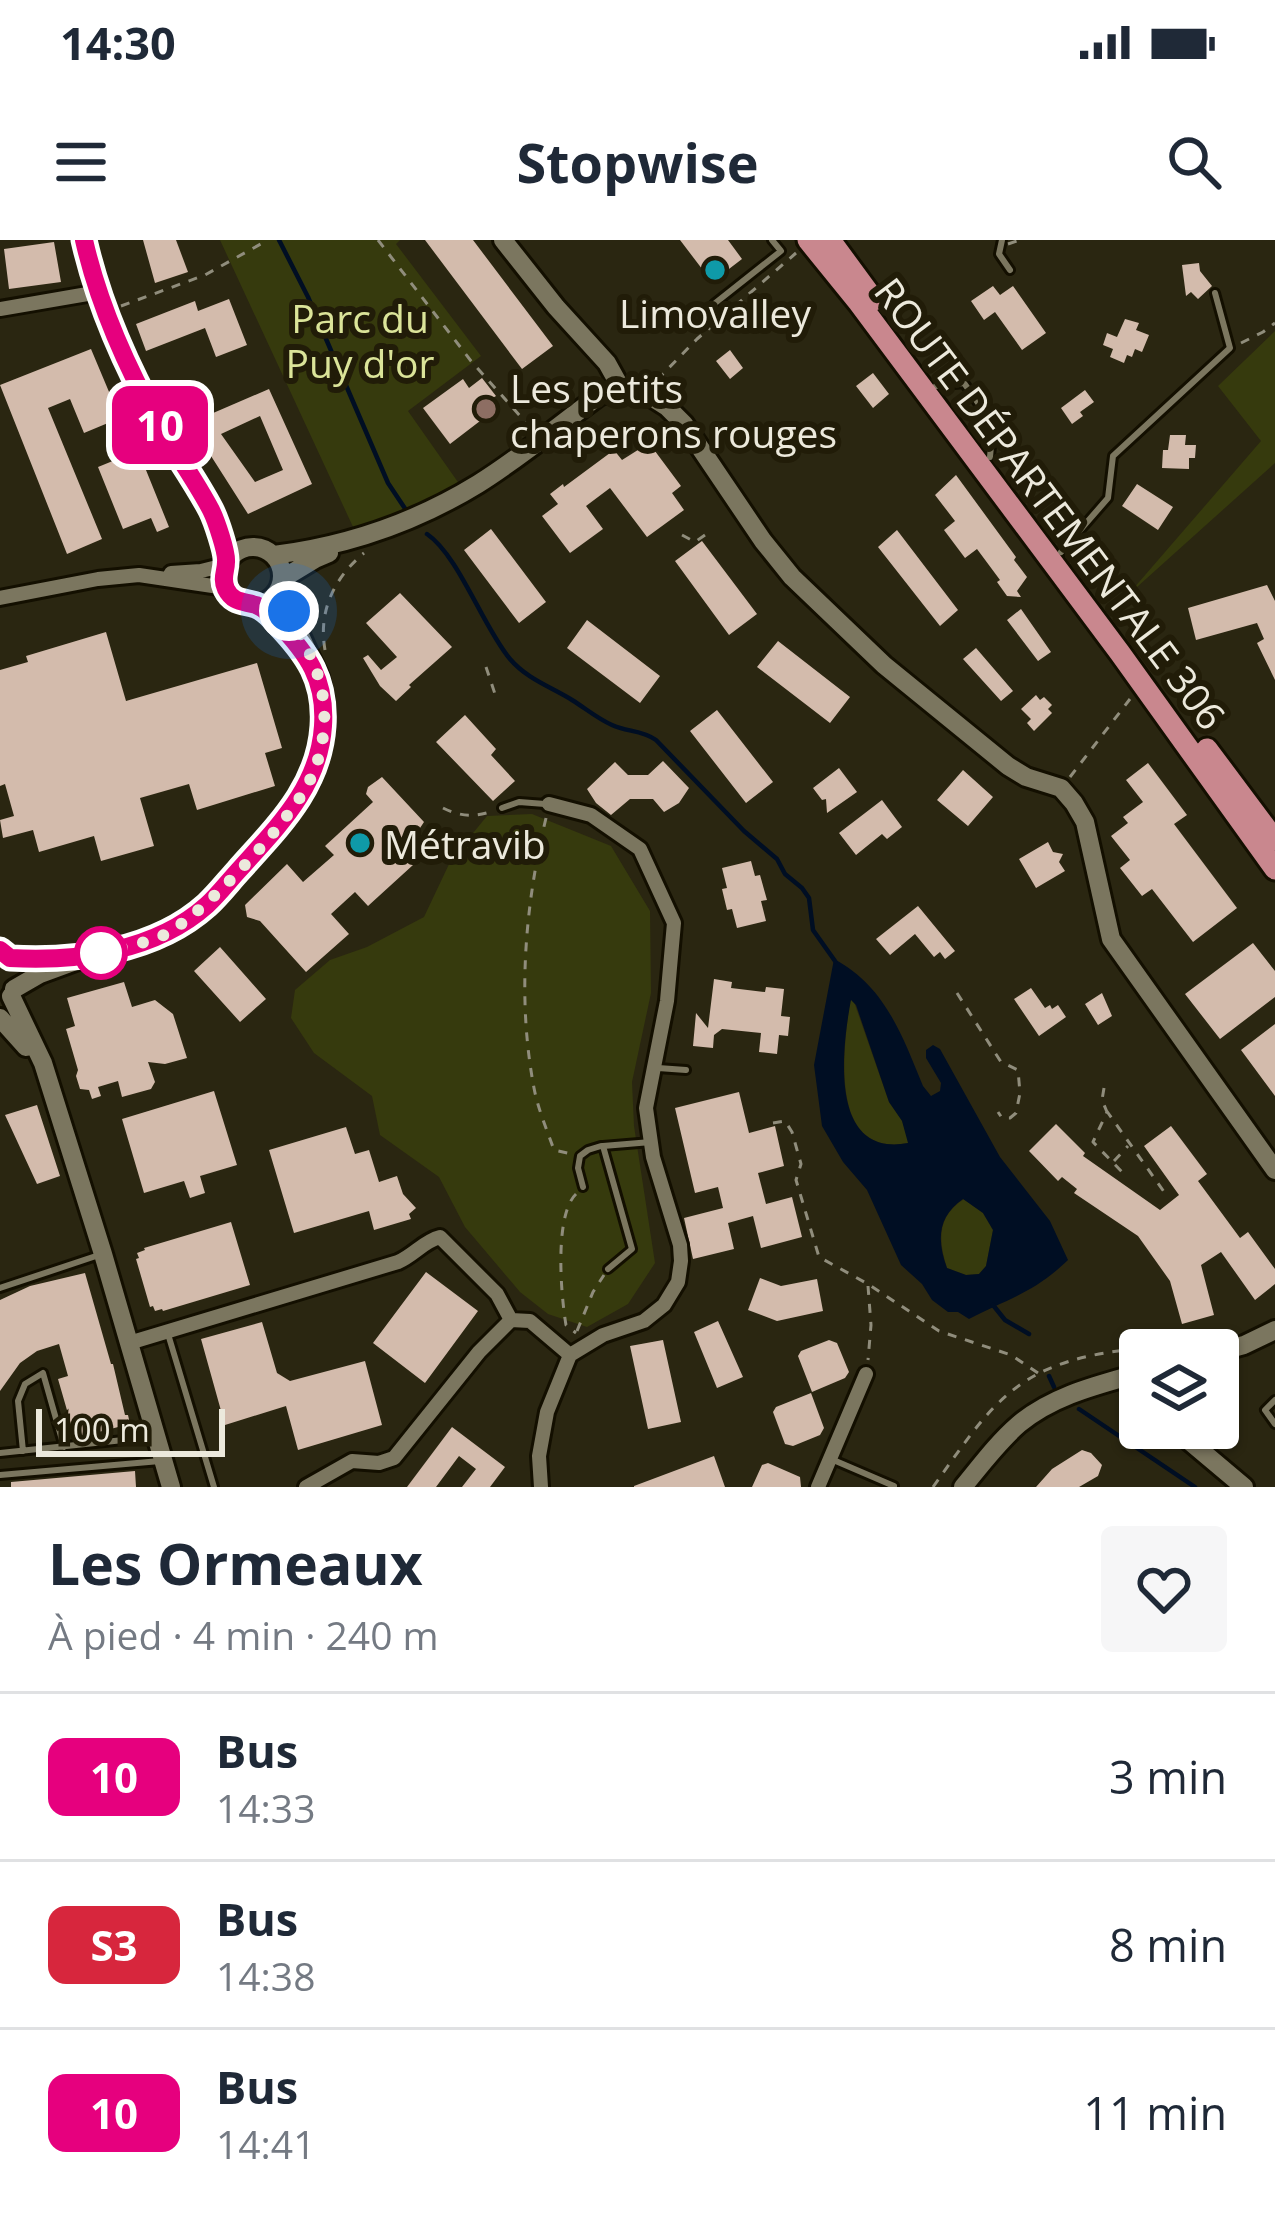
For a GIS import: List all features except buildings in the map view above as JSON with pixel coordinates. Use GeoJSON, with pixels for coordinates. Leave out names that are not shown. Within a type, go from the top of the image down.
{"type":"FeatureCollection","features":[{"type":"Feature","properties":{"kind":"main road","name":"ROUTE DÉPARTEMENTALE 306"},"geometry":{"type":"LineString","coordinates":[[809,240],[1275,869]]}},
{"type":"Feature","properties":{"kind":"main road","name":"ROUTE DÉPARTEMENTALE 306"},"geometry":{"type":"LineString","coordinates":[[830,240],[1270,829]]}},
{"type":"Feature","properties":{"kind":"street"},"geometry":{"type":"LineString","coordinates":[[83,240],[126,362],[214,514],[226,562],[226,588],[238,602],[270,614],[319,677]]}},
{"type":"Feature","properties":{"kind":"street"},"geometry":{"type":"LineString","coordinates":[[503,240],[607,363],[622,390]]}},
{"type":"Feature","properties":{"kind":"street"},"geometry":{"type":"LineString","coordinates":[[0,309],[98,292]]}},
{"type":"Feature","properties":{"kind":"street"},"geometry":{"type":"LineString","coordinates":[[256,605],[266,602],[281,584],[315,559],[370,541],[484,480],[600,395],[622,390],[645,393],[684,424],[792,577],[884,665],[1008,766],[1061,788],[1074,803],[1085,822],[1111,939],[1275,1170]]}},
{"type":"Feature","properties":{"kind":"street"},"geometry":{"type":"LineString","coordinates":[[214,514],[251,546],[274,555],[370,541]]}},
{"type":"Feature","properties":{"kind":"street"},"geometry":{"type":"LineString","coordinates":[[0,598],[98,579],[199,572],[251,546]]}},
{"type":"Feature","properties":{"kind":"street"},"geometry":{"type":"LineString","coordinates":[[8,996],[40,974],[162,936],[207,905],[291,811],[310,782],[321,749],[324,700],[274,555]]}},
{"type":"Feature","properties":{"kind":"street"},"geometry":{"type":"LineString","coordinates":[[139,575],[226,588]]}},
{"type":"Feature","properties":{"kind":"street"},"geometry":{"type":"LineString","coordinates":[[541,1487],[539,1456],[547,1412],[570,1355],[603,1335],[644,1321],[664,1305],[678,1282],[680,1245],[653,1157],[646,1108],[668,1001],[674,923],[640,849],[591,815],[549,804]]}},
{"type":"Feature","properties":{"kind":"street"},"geometry":{"type":"LineString","coordinates":[[3,951],[89,956]]}},
{"type":"Feature","properties":{"kind":"street"},"geometry":{"type":"LineString","coordinates":[[3,951],[17,973],[8,996],[48,1081],[171,1487]]}},
{"type":"Feature","properties":{"kind":"street"},"geometry":{"type":"LineString","coordinates":[[0,1018],[48,1081]]}},
{"type":"Feature","properties":{"kind":"street"},"geometry":{"type":"LineString","coordinates":[[129,1343],[398,1262],[440,1237],[496,1294],[511,1320]]}},
{"type":"Feature","properties":{"kind":"street"},"geometry":{"type":"LineString","coordinates":[[307,1487],[352,1461],[379,1463],[394,1458],[478,1352],[511,1320],[530,1321],[570,1355]]}},
{"type":"Feature","properties":{"kind":"street"},"geometry":{"type":"LineString","coordinates":[[1239,1346],[1275,1330]]}},
{"type":"Feature","properties":{"kind":"street"},"geometry":{"type":"LineString","coordinates":[[818,1487],[866,1374]]}},
{"type":"Feature","properties":{"kind":"street"},"geometry":{"type":"LineString","coordinates":[[962,1487],[1008,1435],[1042,1407],[1119,1380]]}},
{"type":"Feature","properties":{"kind":"street"},"geometry":{"type":"LineString","coordinates":[[1199,1449],[1243,1487]]}},
{"type":"Feature","properties":{"kind":"lane"},"geometry":{"type":"LineString","coordinates":[[714,304],[781,250],[772,240]]}},
{"type":"Feature","properties":{"kind":"lane"},"geometry":{"type":"LineString","coordinates":[[1001,240],[999,254],[1010,270]]}},
{"type":"Feature","properties":{"kind":"lane"},"geometry":{"type":"LineString","coordinates":[[1061,552],[1108,498],[1113,456],[1231,348],[1215,293]]}},
{"type":"Feature","properties":{"kind":"lane"},"geometry":{"type":"LineString","coordinates":[[502,808],[519,802],[549,804]]}},
{"type":"Feature","properties":{"kind":"lane"},"geometry":{"type":"LineString","coordinates":[[654,1067],[686,1070]]}},
{"type":"Feature","properties":{"kind":"lane"},"geometry":{"type":"LineString","coordinates":[[584,1187],[578,1168],[580,1156],[588,1150],[651,1142]]}},
{"type":"Feature","properties":{"kind":"lane"},"geometry":{"type":"LineString","coordinates":[[603,1146],[632,1249],[608,1269]]}},
{"type":"Feature","properties":{"kind":"lane"},"geometry":{"type":"LineString","coordinates":[[0,1288],[103,1254]]}},
{"type":"Feature","properties":{"kind":"lane"},"geometry":{"type":"LineString","coordinates":[[167,1330],[214,1487]]}},
{"type":"Feature","properties":{"kind":"lane"},"geometry":{"type":"LineString","coordinates":[[23,1451],[18,1401],[25,1384],[43,1373],[64,1447]]}},
{"type":"Feature","properties":{"kind":"lane"},"geometry":{"type":"LineString","coordinates":[[1275,1400],[1265,1410],[1275,1424]]}},
{"type":"Feature","properties":{"kind":"lane"},"geometry":{"type":"LineString","coordinates":[[0,1453],[156,1436]]}},
{"type":"Feature","properties":{"kind":"lane"},"geometry":{"type":"LineString","coordinates":[[831,1459],[894,1486]]}},
{"type":"Feature","properties":{"kind":"lane"},"geometry":{"type":"LineString","coordinates":[[0,1475],[164,1460]]}},
{"type":"Feature","properties":{"kind":"path"},"geometry":{"type":"LineString","coordinates":[[114,308],[205,275],[268,240]]}},
{"type":"Feature","properties":{"kind":"path"},"geometry":{"type":"LineString","coordinates":[[378,240],[533,433]]}},
{"type":"Feature","properties":{"kind":"path"},"geometry":{"type":"LineString","coordinates":[[656,381],[809,240]]}},
{"type":"Feature","properties":{"kind":"path"},"geometry":{"type":"LineString","coordinates":[[1231,348],[1275,323]]}},
{"type":"Feature","properties":{"kind":"path"},"geometry":{"type":"LineString","coordinates":[[682,535],[695,542],[712,530]]}},
{"type":"Feature","properties":{"kind":"path"},"geometry":{"type":"LineString","coordinates":[[326,657],[323,628],[332,591],[370,541]]}},
{"type":"Feature","properties":{"kind":"path"},"geometry":{"type":"LineString","coordinates":[[486,667],[497,700]]}},
{"type":"Feature","properties":{"kind":"path"},"geometry":{"type":"LineString","coordinates":[[1061,788],[1142,684]]}},
{"type":"Feature","properties":{"kind":"path"},"geometry":{"type":"LineString","coordinates":[[549,804],[535,864],[524,1009],[534,1090],[554,1150],[580,1156]]}},
{"type":"Feature","properties":{"kind":"path"},"geometry":{"type":"LineString","coordinates":[[443,808],[469,816],[502,808]]}},
{"type":"Feature","properties":{"kind":"path"},"geometry":{"type":"LineString","coordinates":[[957,993],[1001,1062],[1018,1070],[1016,1113],[1002,1118],[998,1112]]}},
{"type":"Feature","properties":{"kind":"path"},"geometry":{"type":"LineString","coordinates":[[1104,1088],[1106,1110],[1167,1196]]}},
{"type":"Feature","properties":{"kind":"path"},"geometry":{"type":"LineString","coordinates":[[1106,1110],[1093,1142],[1124,1174]]}},
{"type":"Feature","properties":{"kind":"path"},"geometry":{"type":"LineString","coordinates":[[773,1123],[785,1121],[792,1132],[801,1163],[796,1180],[819,1256],[939,1331],[1011,1355],[1038,1373]]}},
{"type":"Feature","properties":{"kind":"path"},"geometry":{"type":"LineString","coordinates":[[1113,1163],[1130,1144]]}},
{"type":"Feature","properties":{"kind":"path"},"geometry":{"type":"LineString","coordinates":[[584,1187],[568,1202],[562,1222],[562,1307],[566,1325],[576,1333],[608,1269]]}},
{"type":"Feature","properties":{"kind":"path"},"geometry":{"type":"LineString","coordinates":[[866,1374],[871,1325],[868,1284]]}},
{"type":"Feature","properties":{"kind":"green space","name":"Parc du Puy d'or"},"geometry":{"type":"Polygon","coordinates":[[[220,240],[400,240],[396,244],[481,356],[408,411],[460,485],[354,529],[220,240]]]}},
{"type":"Feature","properties":{"kind":"green space"},"geometry":{"type":"Polygon","coordinates":[[[1275,331],[1275,463],[1127,596],[1261,441],[1218,386],[1275,331]]]}},
{"type":"Feature","properties":{"kind":"green space"},"geometry":{"type":"Polygon","coordinates":[[[532,814],[611,846],[650,911],[651,993],[632,1082],[655,1263],[628,1304],[587,1327],[548,1314],[520,1292],[465,1227],[439,1177],[380,1135],[372,1096],[314,1053],[291,1018],[295,990],[330,960],[424,917],[451,860],[487,816],[532,814]]]}},
{"type":"Feature","properties":{"kind":"green space"},"geometry":{"type":"Polygon","coordinates":[[[853,999],[889,1102],[902,1120],[909,1143],[883,1143],[864,1134],[853,1117],[844,1070],[853,999]]]}},
{"type":"Feature","properties":{"kind":"green space"},"geometry":{"type":"Polygon","coordinates":[[[964,1199],[983,1213],[993,1230],[986,1266],[979,1274],[947,1268],[944,1258],[944,1221],[964,1199]]]}},
{"type":"Feature","properties":{"kind":"water"},"geometry":{"type":"Polygon","coordinates":[[[834,959],[879,998],[931,1096],[940,1091],[941,1083],[926,1050],[933,1045],[940,1049],[1000,1157],[1050,1221],[1068,1260],[1032,1288],[969,1319],[932,1300],[901,1265],[867,1190],[822,1126],[814,1065],[834,959]],[[851,1000],[844,1070],[852,1117],[864,1134],[882,1143],[908,1143],[856,1005],[851,1000]],[[963,1199],[944,1222],[942,1248],[947,1268],[979,1274],[986,1266],[993,1230],[983,1213],[963,1199]]]}},
{"type":"Feature","properties":{"kind":"waterway"},"geometry":{"type":"LineString","coordinates":[[279,240],[388,483],[406,510]]}},
{"type":"Feature","properties":{"kind":"waterway"},"geometry":{"type":"LineString","coordinates":[[427,534],[450,558],[517,666],[607,723],[656,740],[777,859],[809,898],[813,930],[835,961]]}},
{"type":"Feature","properties":{"kind":"waterway"},"geometry":{"type":"LineString","coordinates":[[993,1305],[1005,1320],[1029,1334]]}},
{"type":"Feature","properties":{"kind":"waterway"},"geometry":{"type":"LineString","coordinates":[[1049,1376],[1054,1387]]}},
{"type":"Feature","properties":{"kind":"waterway"},"geometry":{"type":"LineString","coordinates":[[1079,1409],[1195,1487]]}},
{"type":"Feature","properties":{"kind":"bus line","name":"10"},"geometry":{"type":"LineString","coordinates":[[0,950],[10,958],[89,956],[162,936],[207,905],[291,811],[310,782],[321,749],[324,700],[319,677],[270,614],[238,602],[226,588],[227,560],[214,514],[126,362],[98,292],[84,240]]}},
{"type":"Feature","properties":{"kind":"place","name":"Limovalley"},"geometry":{"type":"Point","coordinates":[715,270]}},
{"type":"Feature","properties":{"kind":"place","name":"Les petits chaperons rouges"},"geometry":{"type":"Point","coordinates":[486,409]}},
{"type":"Feature","properties":{"kind":"place","name":"Métravib"},"geometry":{"type":"Point","coordinates":[360,843]}},
{"type":"Feature","properties":{"kind":"route"},"geometry":{"type":"LineString","coordinates":[[101,953],[162,936],[207,905],[291,811],[310,782],[321,749],[324,700],[307,646],[289,611]]}}]}
